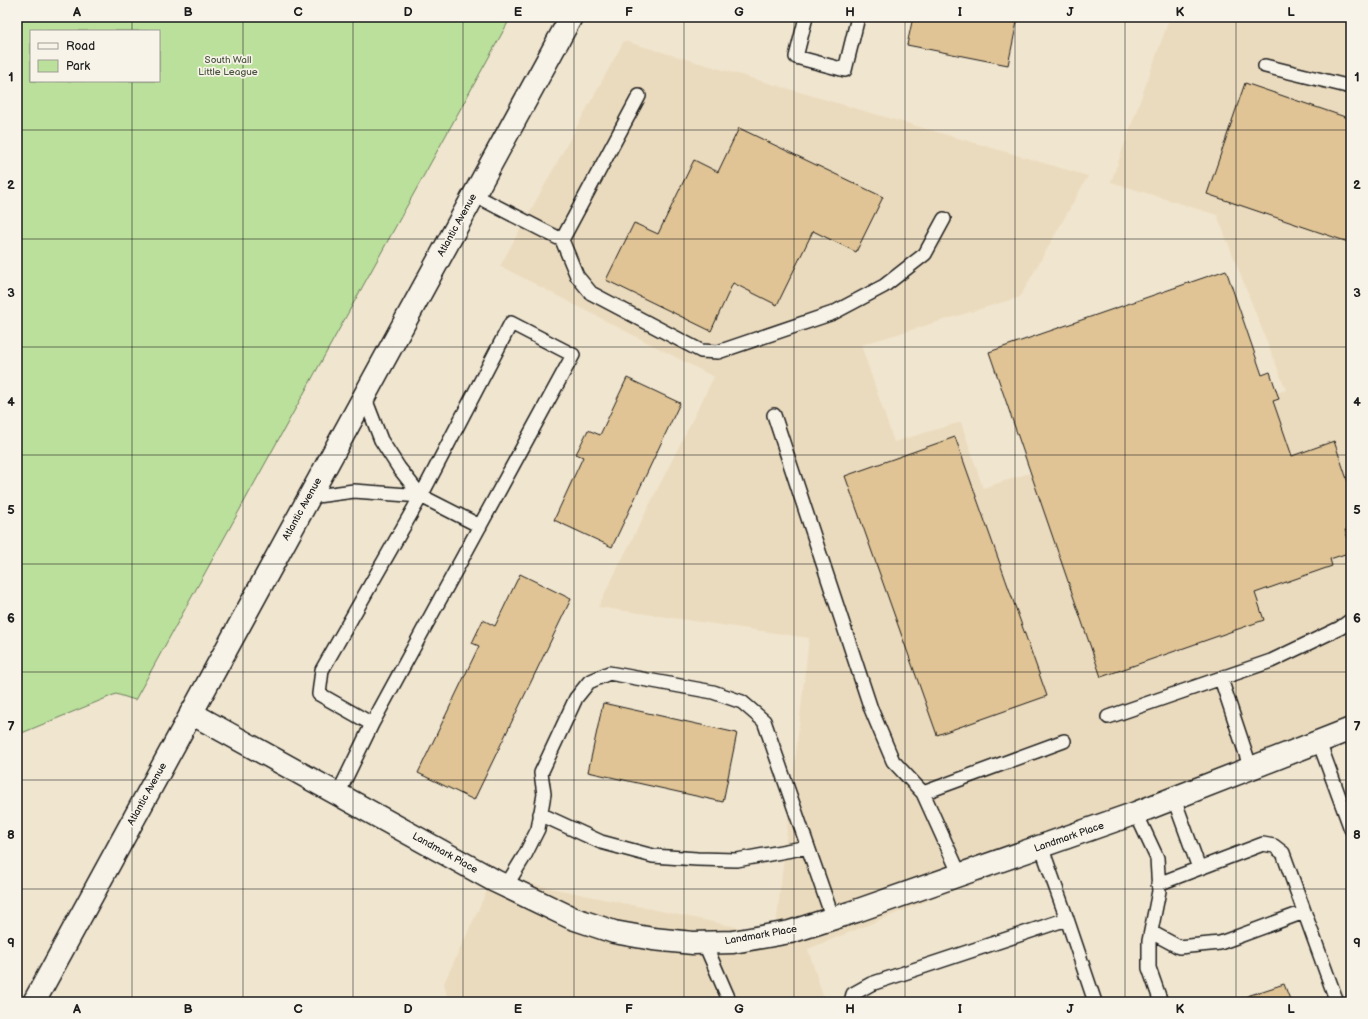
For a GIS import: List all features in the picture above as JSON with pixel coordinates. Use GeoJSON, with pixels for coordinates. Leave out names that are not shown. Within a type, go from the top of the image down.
{"type":"FeatureCollection","features":[{"type":"Feature","properties":{"kind":"street","name":"Atlantic Avenue"},"geometry":{"type":"LineString","coordinates":[[34,1002],[571,17]]}},
{"type":"Feature","properties":{"kind":"street","name":"Landmark Place"},"geometry":{"type":"LineString","coordinates":[[191,713],[506,886],[572,918],[614,932],[653,939],[704,942],[733,942],[790,932],[833,919],[1136,814],[1351,729]]}},
{"type":"Feature","properties":{"kind":"lane"},"geometry":{"type":"LineString","coordinates":[[806,17],[796,57],[845,70],[858,17]]}},
{"type":"Feature","properties":{"kind":"lane"},"geometry":{"type":"LineString","coordinates":[[1265,66],[1351,87]]}},
{"type":"Feature","properties":{"kind":"lane"},"geometry":{"type":"LineString","coordinates":[[562,240],[639,96]]}},
{"type":"Feature","properties":{"kind":"lane"},"geometry":{"type":"LineString","coordinates":[[474,195],[562,240],[577,276],[591,293],[702,351],[718,352],[833,313],[884,286],[925,254],[944,219]]}},
{"type":"Feature","properties":{"kind":"lane"},"geometry":{"type":"LineString","coordinates":[[338,794],[372,724],[573,355],[511,323],[421,496],[322,670],[319,694],[372,724]]}},
{"type":"Feature","properties":{"kind":"lane"},"geometry":{"type":"LineString","coordinates":[[364,396],[381,440],[421,496]]}},
{"type":"Feature","properties":{"kind":"lane"},"geometry":{"type":"LineString","coordinates":[[774,415],[871,709],[893,761],[923,793],[960,875]]}},
{"type":"Feature","properties":{"kind":"lane"},"geometry":{"type":"LineString","coordinates":[[309,497],[354,491],[421,496],[480,526]]}},
{"type":"Feature","properties":{"kind":"lane"},"geometry":{"type":"LineString","coordinates":[[1108,717],[1271,661],[1340,628],[1351,620]]}},
{"type":"Feature","properties":{"kind":"lane"},"geometry":{"type":"LineString","coordinates":[[506,886],[525,855],[538,829],[544,794],[541,773],[576,698],[589,682],[609,672],[713,692],[742,702],[764,722],[833,919]]}},
{"type":"Feature","properties":{"kind":"lane"},"geometry":{"type":"LineString","coordinates":[[1221,679],[1251,769]]}},
{"type":"Feature","properties":{"kind":"lane"},"geometry":{"type":"LineString","coordinates":[[923,793],[1064,741]]}},
{"type":"Feature","properties":{"kind":"lane"},"geometry":{"type":"LineString","coordinates":[[1319,742],[1351,828]]}},
{"type":"Feature","properties":{"kind":"lane"},"geometry":{"type":"LineString","coordinates":[[1174,798],[1199,868]]}},
{"type":"Feature","properties":{"kind":"lane"},"geometry":{"type":"LineString","coordinates":[[540,814],[601,842],[653,856],[697,860],[736,860],[808,847]]}},
{"type":"Feature","properties":{"kind":"lane"},"geometry":{"type":"LineString","coordinates":[[1136,814],[1158,858],[1159,891],[1149,941],[1149,968],[1161,1002]]}},
{"type":"Feature","properties":{"kind":"lane"},"geometry":{"type":"LineString","coordinates":[[1158,884],[1263,844],[1274,846],[1282,853],[1338,1002]]}},
{"type":"Feature","properties":{"kind":"lane"},"geometry":{"type":"LineString","coordinates":[[1041,846],[1095,1002]]}},
{"type":"Feature","properties":{"kind":"lane"},"geometry":{"type":"LineString","coordinates":[[1151,932],[1179,947],[1220,943],[1304,912]]}},
{"type":"Feature","properties":{"kind":"lane"},"geometry":{"type":"LineString","coordinates":[[851,1002],[853,994],[871,984],[1066,919]]}},
{"type":"Feature","properties":{"kind":"lane"},"geometry":{"type":"LineString","coordinates":[[704,942],[730,1002]]}},
{"type":"Feature","properties":{"kind":"shaded area"},"geometry":{"type":"Polygon","coordinates":[[[1170,17],[1351,17],[1351,730],[808,949],[825,1002],[448,1002],[444,983],[494,876],[775,935],[809,638],[598,607],[714,377],[500,266],[624,41],[1088,176],[1020,297],[861,345],[894,442],[961,422],[983,488],[1286,390],[1217,215],[1111,182],[1170,17]]]}},
{"type":"Feature","properties":{"kind":"green space","name":"South Wall Little League"},"geometry":{"type":"Polygon","coordinates":[[[17,17],[511,17],[135,700],[116,694],[17,735],[17,17]]]}},
{"type":"Feature","properties":{"kind":"building"},"geometry":{"type":"Polygon","coordinates":[[[913,17],[1018,17],[1008,65],[907,45],[913,17]]]}},
{"type":"Feature","properties":{"kind":"building"},"geometry":{"type":"Polygon","coordinates":[[[1245,83],[1351,119],[1351,243],[1207,194],[1245,83]]]}},
{"type":"Feature","properties":{"kind":"building"},"geometry":{"type":"Polygon","coordinates":[[[739,128],[883,197],[856,252],[813,231],[777,305],[733,283],[711,331],[606,280],[634,223],[658,234],[694,160],[718,172],[739,128]]]}},
{"type":"Feature","properties":{"kind":"building"},"geometry":{"type":"Polygon","coordinates":[[[1226,270],[1262,375],[1270,372],[1279,399],[1273,401],[1292,456],[1334,441],[1351,491],[1351,528],[1345,530],[1351,547],[1351,552],[1330,559],[1332,566],[1255,593],[1264,620],[1101,677],[989,352],[1226,270]]]}},
{"type":"Feature","properties":{"kind":"building"},"geometry":{"type":"Polygon","coordinates":[[[627,378],[680,403],[612,547],[554,520],[583,457],[576,454],[588,430],[600,435],[627,378]]]}},
{"type":"Feature","properties":{"kind":"building"},"geometry":{"type":"Polygon","coordinates":[[[955,437],[1047,696],[937,735],[845,476],[955,437]]]}},
{"type":"Feature","properties":{"kind":"building"},"geometry":{"type":"Polygon","coordinates":[[[520,574],[571,599],[474,800],[418,773],[479,646],[472,643],[483,620],[495,626],[520,574]]]}},
{"type":"Feature","properties":{"kind":"building"},"geometry":{"type":"Polygon","coordinates":[[[603,703],[737,733],[723,802],[588,772],[603,703]]]}},
{"type":"Feature","properties":{"kind":"building"},"geometry":{"type":"Polygon","coordinates":[[[1284,984],[1291,1002],[1229,1002],[1284,984]]]}}]}
